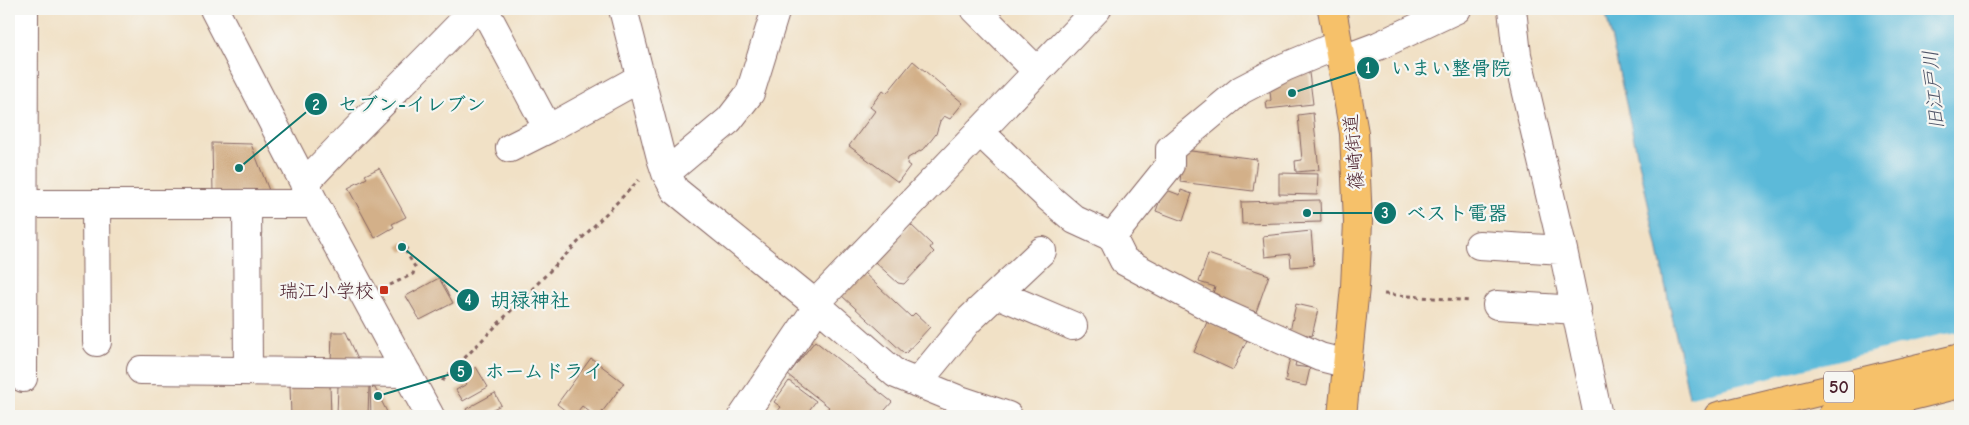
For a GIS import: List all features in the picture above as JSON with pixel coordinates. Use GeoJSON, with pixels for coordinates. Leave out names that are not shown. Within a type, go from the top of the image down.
{"type":"FeatureCollection","features":[{"type":"Feature","properties":{"kind":"main road","name":"篠崎街道"},"geometry":{"type":"LineString","coordinates":[[1332,9],[1354,133],[1358,222],[1355,287],[1342,416]]}},
{"type":"Feature","properties":{"kind":"main road","name":"50"},"geometry":{"type":"LineString","coordinates":[[1718,416],[1960,358]]}},
{"type":"Feature","properties":{"kind":"main road","name":"50"},"geometry":{"type":"LineString","coordinates":[[1832,416],[1948,387]]}},
{"type":"Feature","properties":{"kind":"street"},"geometry":{"type":"LineString","coordinates":[[23,378],[16,204],[24,9]]}},
{"type":"Feature","properties":{"kind":"street"},"geometry":{"type":"LineString","coordinates":[[214,9],[310,194],[426,409]]}},
{"type":"Feature","properties":{"kind":"street"},"geometry":{"type":"LineString","coordinates":[[623,9],[663,165],[676,190],[816,305],[896,374],[916,383],[951,407],[1008,416]]}},
{"type":"Feature","properties":{"kind":"street"},"geometry":{"type":"LineString","coordinates":[[663,165],[729,120],[750,93],[776,9]]}},
{"type":"Feature","properties":{"kind":"street"},"geometry":{"type":"LineString","coordinates":[[974,9],[1037,71]]}},
{"type":"Feature","properties":{"kind":"street"},"geometry":{"type":"LineString","coordinates":[[743,416],[816,305],[979,131],[1097,9]]}},
{"type":"Feature","properties":{"kind":"street"},"geometry":{"type":"LineString","coordinates":[[1112,237],[1170,165],[1170,149],[1241,90],[1285,67],[1339,53],[1378,46],[1457,9]]}},
{"type":"Feature","properties":{"kind":"street"},"geometry":{"type":"LineString","coordinates":[[1512,9],[1517,55],[1563,250],[1598,416]]}},
{"type":"Feature","properties":{"kind":"street"},"geometry":{"type":"LineString","coordinates":[[16,204],[247,204],[310,194],[357,128],[475,10],[548,129]]}},
{"type":"Feature","properties":{"kind":"street"},"geometry":{"type":"LineString","coordinates":[[510,148],[640,78]]}},
{"type":"Feature","properties":{"kind":"street"},"geometry":{"type":"LineString","coordinates":[[979,131],[1075,220],[1112,237],[1124,261],[1215,310],[1320,357],[1348,364]]}},
{"type":"Feature","properties":{"kind":"street"},"geometry":{"type":"LineString","coordinates":[[96,204],[97,342]]}},
{"type":"Feature","properties":{"kind":"street"},"geometry":{"type":"LineString","coordinates":[[247,204],[248,371]]}},
{"type":"Feature","properties":{"kind":"street"},"geometry":{"type":"LineString","coordinates":[[1479,245],[1563,250]]}},
{"type":"Feature","properties":{"kind":"street"},"geometry":{"type":"LineString","coordinates":[[916,383],[968,321],[1042,251]]}},
{"type":"Feature","properties":{"kind":"street"},"geometry":{"type":"LineString","coordinates":[[998,294],[1073,326]]}},
{"type":"Feature","properties":{"kind":"street"},"geometry":{"type":"LineString","coordinates":[[1498,305],[1576,310]]}},
{"type":"Feature","properties":{"kind":"street"},"geometry":{"type":"LineString","coordinates":[[141,370],[407,373]]}},
{"type":"Feature","properties":{"kind":"path"},"geometry":{"type":"LineString","coordinates":[[426,409],[663,165]]}},
{"type":"Feature","properties":{"kind":"path"},"geometry":{"type":"LineString","coordinates":[[389,286],[413,274],[415,267],[406,252]]}},
{"type":"Feature","properties":{"kind":"path"},"geometry":{"type":"LineString","coordinates":[[1384,294],[1498,303],[1498,305]]}},
{"type":"Feature","properties":{"kind":"water","name":"旧江戸川"},"geometry":{"type":"Polygon","coordinates":[[[1605,9],[1960,9],[1960,416],[1693,416],[1605,9]]]}},
{"type":"Feature","properties":{"kind":"pier"},"geometry":{"type":"Polygon","coordinates":[[[1960,332],[1960,416],[1691,416],[1687,398],[1939,335],[1960,332]]]}},
{"type":"Feature","properties":{"kind":"building"},"geometry":{"type":"Polygon","coordinates":[[[913,61],[963,103],[950,119],[944,116],[940,121],[936,134],[925,148],[908,158],[907,164],[910,166],[898,182],[849,146],[875,111],[870,107],[883,90],[887,93],[913,61]]]}},
{"type":"Feature","properties":{"kind":"building"},"geometry":{"type":"Polygon","coordinates":[[[1309,73],[1313,104],[1267,109],[1266,101],[1271,101],[1269,82],[1281,75],[1309,73]]]}},
{"type":"Feature","properties":{"kind":"building"},"geometry":{"type":"Polygon","coordinates":[[[1313,113],[1319,170],[1296,172],[1295,161],[1302,160],[1298,115],[1313,113]]]}},
{"type":"Feature","properties":{"kind":"building"},"geometry":{"type":"Polygon","coordinates":[[[212,143],[251,144],[270,193],[213,193],[212,143]]]}},
{"type":"Feature","properties":{"kind":"building"},"geometry":{"type":"Polygon","coordinates":[[[1183,150],[1257,159],[1253,191],[1180,182],[1183,150]]]}},
{"type":"Feature","properties":{"kind":"building"},"geometry":{"type":"Polygon","coordinates":[[[379,168],[406,217],[392,224],[394,227],[375,238],[348,188],[367,178],[365,175],[379,168]]]}},
{"type":"Feature","properties":{"kind":"building"},"geometry":{"type":"Polygon","coordinates":[[[1279,173],[1318,174],[1317,195],[1279,194],[1279,173]]]}},
{"type":"Feature","properties":{"kind":"building"},"geometry":{"type":"Polygon","coordinates":[[[1164,189],[1180,195],[1181,190],[1192,194],[1183,221],[1156,211],[1164,189]]]}},
{"type":"Feature","properties":{"kind":"building"},"geometry":{"type":"Polygon","coordinates":[[[1320,200],[1321,222],[1242,224],[1241,202],[1320,200]]]}},
{"type":"Feature","properties":{"kind":"building"},"geometry":{"type":"Polygon","coordinates":[[[910,224],[932,245],[930,248],[934,252],[904,284],[898,283],[875,262],[910,224]]]}},
{"type":"Feature","properties":{"kind":"building"},"geometry":{"type":"Polygon","coordinates":[[[1311,231],[1314,265],[1291,267],[1290,254],[1265,257],[1263,236],[1311,231]]]}},
{"type":"Feature","properties":{"kind":"building"},"geometry":{"type":"Polygon","coordinates":[[[403,242],[408,249],[402,252],[398,246],[403,242]]]}},
{"type":"Feature","properties":{"kind":"building"},"geometry":{"type":"Polygon","coordinates":[[[1208,254],[1269,275],[1256,312],[1218,299],[1220,295],[1213,293],[1215,287],[1199,282],[1208,254]]]}},
{"type":"Feature","properties":{"kind":"building"},"geometry":{"type":"Polygon","coordinates":[[[863,272],[911,317],[915,313],[930,327],[905,354],[841,295],[863,272]]]}},
{"type":"Feature","properties":{"kind":"building"},"geometry":{"type":"Polygon","coordinates":[[[439,278],[453,303],[420,320],[406,296],[439,278]]]}},
{"type":"Feature","properties":{"kind":"building"},"geometry":{"type":"Polygon","coordinates":[[[1296,304],[1318,309],[1312,336],[1290,331],[1296,304]]]}},
{"type":"Feature","properties":{"kind":"building"},"geometry":{"type":"Polygon","coordinates":[[[1207,322],[1247,340],[1233,370],[1194,352],[1207,322]]]}},
{"type":"Feature","properties":{"kind":"building"},"geometry":{"type":"Polygon","coordinates":[[[332,332],[346,332],[360,363],[331,363],[332,332]]]}},
{"type":"Feature","properties":{"kind":"building"},"geometry":{"type":"Polygon","coordinates":[[[815,341],[892,402],[880,416],[832,416],[825,411],[829,407],[788,375],[815,341]]]}},
{"type":"Feature","properties":{"kind":"building"},"geometry":{"type":"Polygon","coordinates":[[[1290,357],[1297,358],[1295,366],[1310,368],[1306,386],[1285,382],[1290,357]]]}},
{"type":"Feature","properties":{"kind":"building"},"geometry":{"type":"Polygon","coordinates":[[[591,358],[624,383],[599,416],[595,416],[582,406],[572,416],[557,404],[591,358]]]}},
{"type":"Feature","properties":{"kind":"building"},"geometry":{"type":"Polygon","coordinates":[[[476,367],[488,387],[463,401],[456,390],[467,384],[463,379],[476,367]]]}},
{"type":"Feature","properties":{"kind":"building"},"geometry":{"type":"Polygon","coordinates":[[[789,381],[816,401],[807,413],[810,416],[774,416],[781,407],[774,402],[789,381]]]}},
{"type":"Feature","properties":{"kind":"building"},"geometry":{"type":"Polygon","coordinates":[[[290,385],[330,385],[331,416],[291,416],[290,385]]]}},
{"type":"Feature","properties":{"kind":"building"},"geometry":{"type":"Polygon","coordinates":[[[338,386],[369,386],[368,416],[337,416],[338,386]]]}},
{"type":"Feature","properties":{"kind":"building"},"geometry":{"type":"Polygon","coordinates":[[[370,387],[375,388],[389,416],[371,416],[370,387]]]}},
{"type":"Feature","properties":{"kind":"building"},"geometry":{"type":"Polygon","coordinates":[[[495,393],[501,405],[479,416],[470,416],[466,409],[495,393]]]}},
{"type":"Feature","properties":{"kind":"building"},"geometry":{"type":"Polygon","coordinates":[[[504,410],[507,416],[493,416],[504,410]]]}},
{"type":"Feature","properties":{"kind":"building"},"geometry":{"type":"Polygon","coordinates":[[[813,411],[820,416],[810,416],[813,411]]]}},
{"type":"Feature","properties":{"kind":"place","name":"いまい整骨院"},"geometry":{"type":"Point","coordinates":[1292,93]}},
{"type":"Feature","properties":{"kind":"place","name":"セブン-イレブン"},"geometry":{"type":"Point","coordinates":[239,168]}},
{"type":"Feature","properties":{"kind":"place","name":"ベスト電器"},"geometry":{"type":"Point","coordinates":[1307,213]}},
{"type":"Feature","properties":{"kind":"place","name":"胡禄神社"},"geometry":{"type":"Point","coordinates":[402,247]}},
{"type":"Feature","properties":{"kind":"place","name":"瑞江小学校"},"geometry":{"type":"Point","coordinates":[384,290]}},
{"type":"Feature","properties":{"kind":"place","name":"ホームドライ"},"geometry":{"type":"Point","coordinates":[378,396]}}]}
